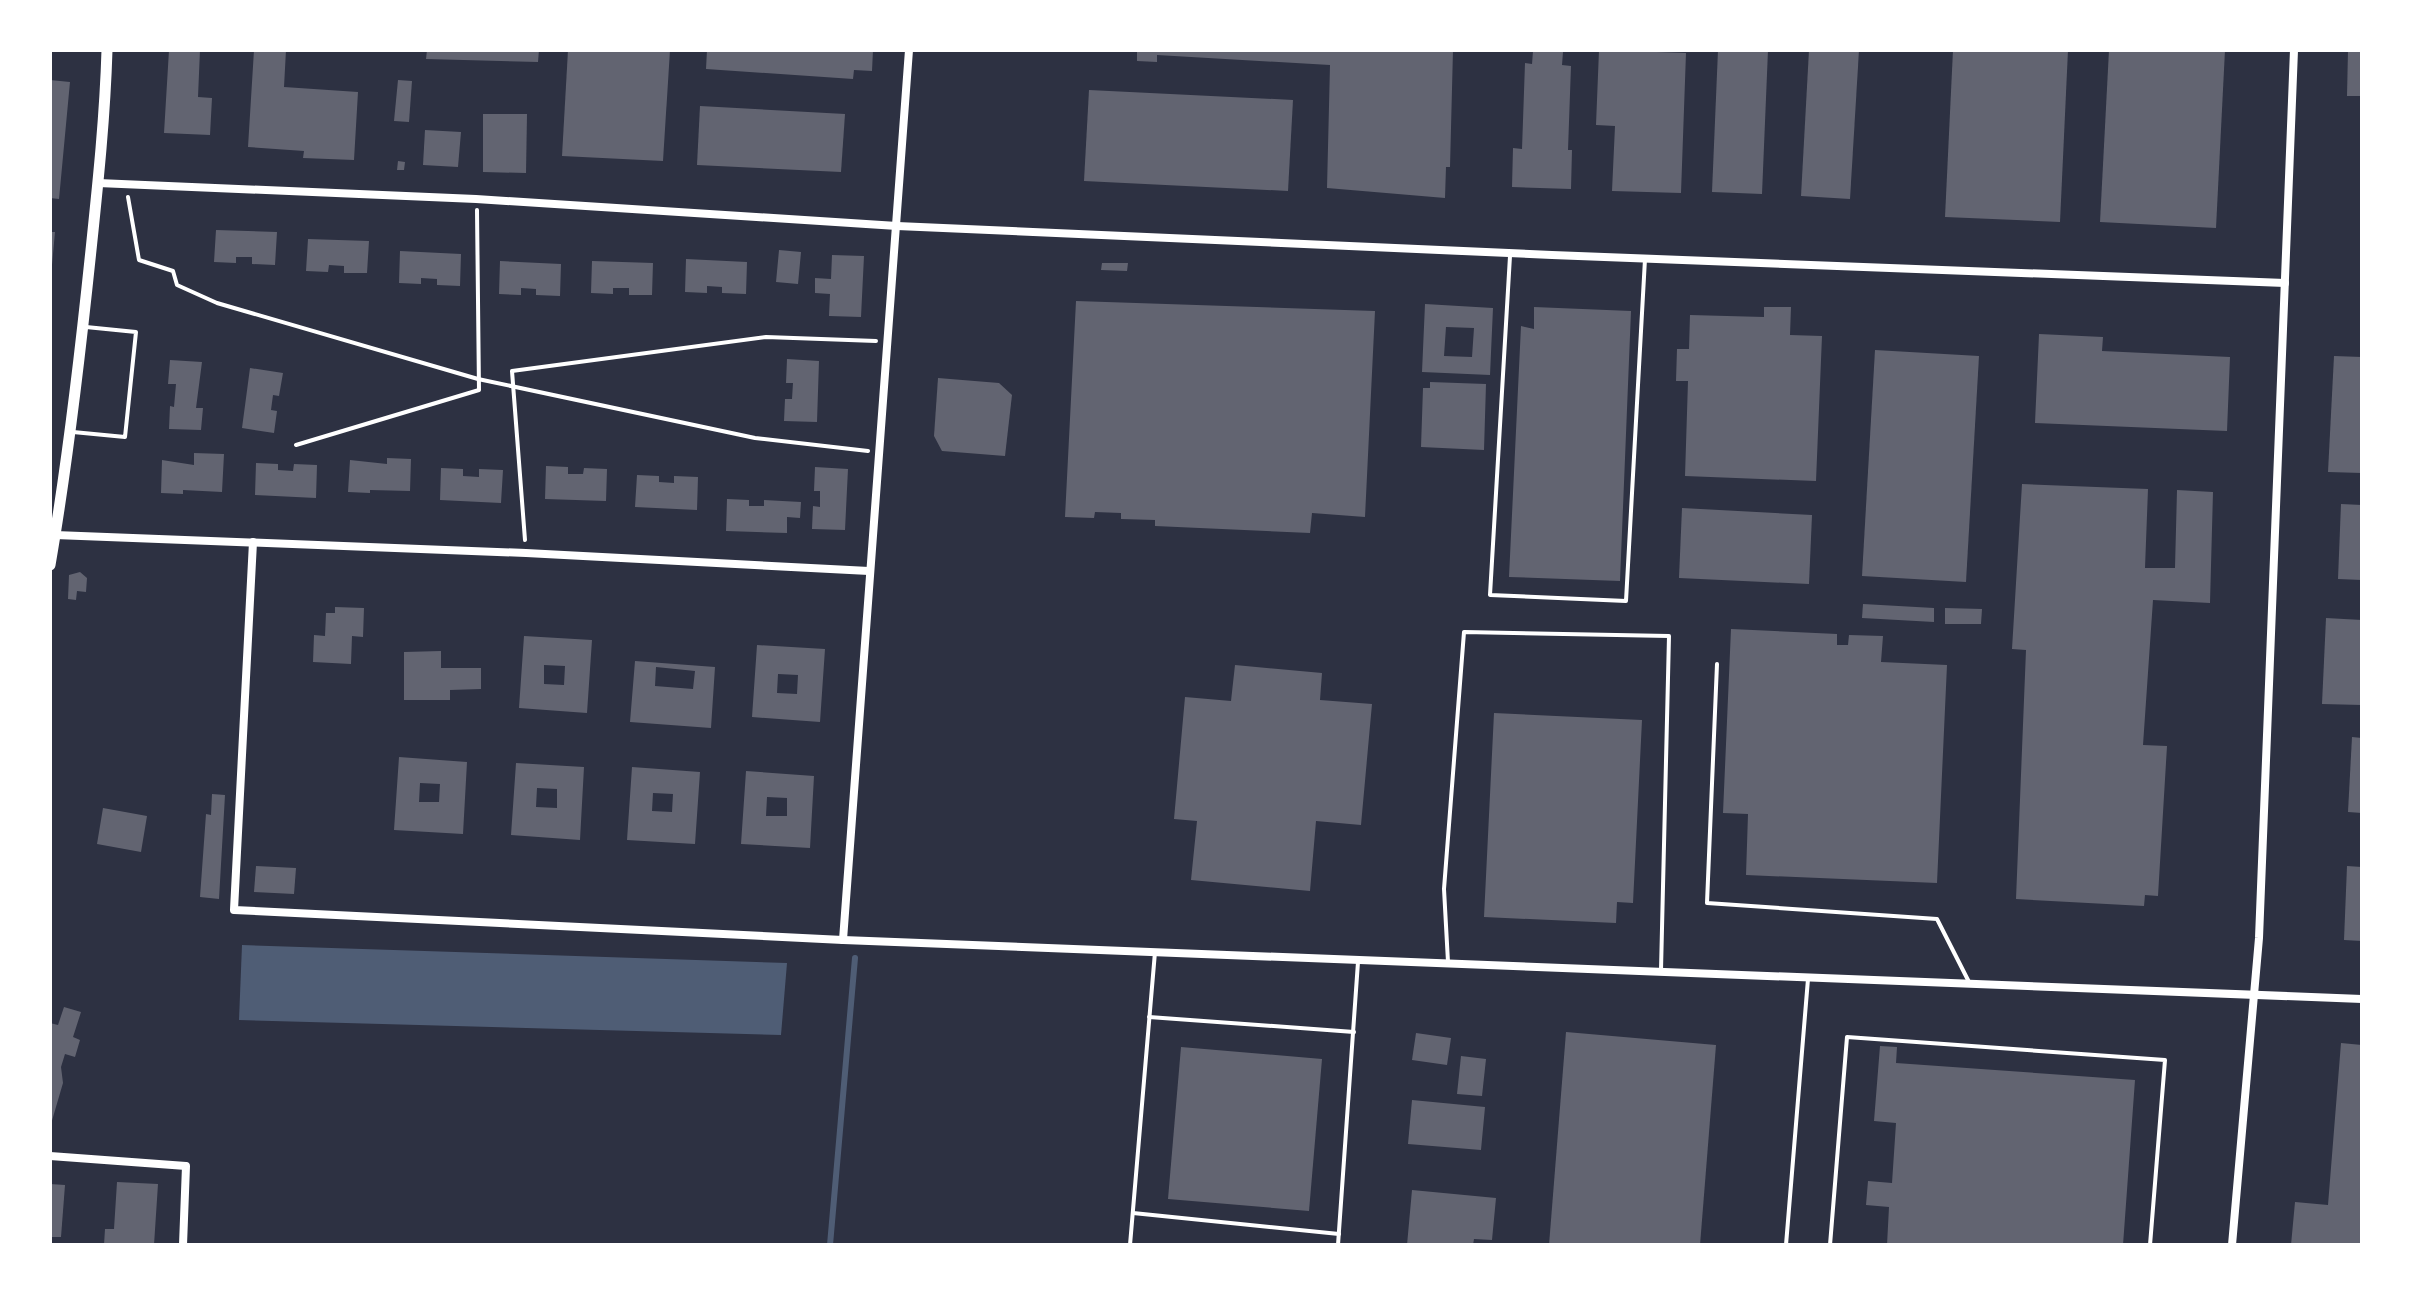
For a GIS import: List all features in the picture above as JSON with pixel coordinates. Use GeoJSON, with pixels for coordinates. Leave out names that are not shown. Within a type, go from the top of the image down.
{"type":"FeatureCollection","features":[{"type":"Feature","properties":{"kind":"street"},"geometry":{"type":"LineString","coordinates":[[50,565],[54,520],[71,432],[83,327],[104,125],[107,50]]}},
{"type":"Feature","properties":{"kind":"street"},"geometry":{"type":"LineString","coordinates":[[843,940],[909,50]]}},
{"type":"Feature","properties":{"kind":"street"},"geometry":{"type":"LineString","coordinates":[[2232,1245],[2261,906],[2294,50]]}},
{"type":"Feature","properties":{"kind":"street"},"geometry":{"type":"LineString","coordinates":[[98,183],[476,199],[897,226],[2285,283]]}},
{"type":"Feature","properties":{"kind":"street"},"geometry":{"type":"LineString","coordinates":[[55,535],[526,553],[869,571]]}},
{"type":"Feature","properties":{"kind":"street"},"geometry":{"type":"LineString","coordinates":[[253,542],[234,910],[843,940],[2362,999]]}},
{"type":"Feature","properties":{"kind":"street"},"geometry":{"type":"LineString","coordinates":[[50,1156],[186,1166],[183,1245]]}},
{"type":"Feature","properties":{"kind":"lane"},"geometry":{"type":"LineString","coordinates":[[1510,253],[1490,595],[1626,601],[1645,259]]}},
{"type":"Feature","properties":{"kind":"lane"},"geometry":{"type":"LineString","coordinates":[[71,432],[125,437],[136,332],[83,327]]}},
{"type":"Feature","properties":{"kind":"lane"},"geometry":{"type":"LineString","coordinates":[[1448,962],[1444,889],[1464,632],[1669,636],[1661,970]]}},
{"type":"Feature","properties":{"kind":"lane"},"geometry":{"type":"LineString","coordinates":[[1717,664],[1707,903],[1937,919],[1969,982]]}},
{"type":"Feature","properties":{"kind":"lane"},"geometry":{"type":"LineString","coordinates":[[1130,1245],[1155,951]]}},
{"type":"Feature","properties":{"kind":"lane"},"geometry":{"type":"LineString","coordinates":[[1338,1245],[1358,959]]}},
{"type":"Feature","properties":{"kind":"lane"},"geometry":{"type":"LineString","coordinates":[[1786,1245],[1809,976]]}},
{"type":"Feature","properties":{"kind":"lane"},"geometry":{"type":"LineString","coordinates":[[1149,1017],[1354,1032]]}},
{"type":"Feature","properties":{"kind":"lane"},"geometry":{"type":"LineString","coordinates":[[1830,1245],[1847,1037],[2165,1060],[2150,1245]]}},
{"type":"Feature","properties":{"kind":"lane"},"geometry":{"type":"LineString","coordinates":[[1133,1213],[1339,1234]]}},
{"type":"Feature","properties":{"kind":"path"},"geometry":{"type":"LineString","coordinates":[[126,185],[139,260],[173,271],[177,285],[217,303],[478,379],[755,438],[878,453]]}},
{"type":"Feature","properties":{"kind":"path"},"geometry":{"type":"LineString","coordinates":[[296,445],[479,390],[476,199]]}},
{"type":"Feature","properties":{"kind":"path"},"geometry":{"type":"LineString","coordinates":[[526,553],[512,371],[766,337],[886,341]]}},
{"type":"Feature","properties":{"kind":"water"},"geometry":{"type":"Polygon","coordinates":[[[242,945],[787,963],[781,1035],[239,1020],[242,945]]]}},
{"type":"Feature","properties":{"kind":"building"},"geometry":{"type":"Polygon","coordinates":[[[169,50],[200,50],[198,97],[212,98],[210,135],[164,133],[169,50]]]}},
{"type":"Feature","properties":{"kind":"building"},"geometry":{"type":"Polygon","coordinates":[[[254,50],[286,50],[284,87],[358,92],[354,160],[303,158],[304,151],[248,147],[254,50]]]}},
{"type":"Feature","properties":{"kind":"building"},"geometry":{"type":"Polygon","coordinates":[[[427,50],[539,50],[538,62],[426,59],[427,50]]]}},
{"type":"Feature","properties":{"kind":"building"},"geometry":{"type":"Polygon","coordinates":[[[568,50],[670,50],[663,161],[562,156],[568,50]]]}},
{"type":"Feature","properties":{"kind":"building"},"geometry":{"type":"Polygon","coordinates":[[[707,50],[873,50],[872,71],[854,70],[853,79],[706,69],[707,50]]]}},
{"type":"Feature","properties":{"kind":"building"},"geometry":{"type":"Polygon","coordinates":[[[1137,50],[1453,50],[1450,167],[1446,167],[1445,198],[1327,188],[1330,65],[1157,55],[1157,62],[1137,61],[1137,50]]]}},
{"type":"Feature","properties":{"kind":"building"},"geometry":{"type":"Polygon","coordinates":[[[1599,50],[1686,53],[1681,193],[1612,191],[1615,126],[1596,125],[1599,50]]]}},
{"type":"Feature","properties":{"kind":"building"},"geometry":{"type":"Polygon","coordinates":[[[1718,50],[1768,50],[1762,194],[1712,192],[1718,50]]]}},
{"type":"Feature","properties":{"kind":"building"},"geometry":{"type":"Polygon","coordinates":[[[1809,50],[1859,50],[1850,199],[1801,196],[1809,50]]]}},
{"type":"Feature","properties":{"kind":"building"},"geometry":{"type":"Polygon","coordinates":[[[1953,50],[2068,50],[2060,222],[1945,217],[1953,50]]]}},
{"type":"Feature","properties":{"kind":"building"},"geometry":{"type":"Polygon","coordinates":[[[2109,50],[2225,50],[2216,228],[2100,222],[2109,50]]]}},
{"type":"Feature","properties":{"kind":"building"},"geometry":{"type":"Polygon","coordinates":[[[2348,50],[2362,50],[2362,96],[2347,96],[2348,50]]]}},
{"type":"Feature","properties":{"kind":"building"},"geometry":{"type":"Polygon","coordinates":[[[1533,51],[1563,52],[1562,65],[1571,66],[1568,150],[1572,150],[1571,189],[1512,187],[1513,148],[1522,149],[1525,63],[1532,64],[1533,51]]]}},
{"type":"Feature","properties":{"kind":"building"},"geometry":{"type":"Polygon","coordinates":[[[50,80],[70,82],[59,199],[50,198],[50,80]]]}},
{"type":"Feature","properties":{"kind":"building"},"geometry":{"type":"Polygon","coordinates":[[[398,80],[412,81],[409,122],[394,121],[398,80]]]}},
{"type":"Feature","properties":{"kind":"building"},"geometry":{"type":"Polygon","coordinates":[[[1089,90],[1293,100],[1288,191],[1084,181],[1089,90]]]}},
{"type":"Feature","properties":{"kind":"building"},"geometry":{"type":"Polygon","coordinates":[[[700,106],[845,114],[841,172],[697,165],[700,106]]]}},
{"type":"Feature","properties":{"kind":"building"},"geometry":{"type":"Polygon","coordinates":[[[483,114],[527,114],[526,173],[483,172],[483,114]]]}},
{"type":"Feature","properties":{"kind":"building"},"geometry":{"type":"Polygon","coordinates":[[[425,130],[461,132],[458,167],[423,165],[425,130]]]}},
{"type":"Feature","properties":{"kind":"building"},"geometry":{"type":"Polygon","coordinates":[[[398,161],[405,162],[404,170],[397,170],[398,161]]]}},
{"type":"Feature","properties":{"kind":"building"},"geometry":{"type":"Polygon","coordinates":[[[216,230],[277,232],[275,265],[252,264],[252,257],[236,257],[236,263],[214,262],[216,230]]]}},
{"type":"Feature","properties":{"kind":"building"},"geometry":{"type":"Polygon","coordinates":[[[50,232],[55,232],[52,265],[50,265],[50,232]]]}},
{"type":"Feature","properties":{"kind":"building"},"geometry":{"type":"Polygon","coordinates":[[[308,239],[369,241],[367,273],[344,273],[344,266],[329,265],[328,272],[306,271],[308,239]]]}},
{"type":"Feature","properties":{"kind":"building"},"geometry":{"type":"Polygon","coordinates":[[[779,250],[801,252],[798,284],[776,282],[779,250]]]}},
{"type":"Feature","properties":{"kind":"building"},"geometry":{"type":"Polygon","coordinates":[[[400,251],[461,254],[460,286],[437,285],[437,279],[421,278],[421,284],[399,283],[400,251]]]}},
{"type":"Feature","properties":{"kind":"building"},"geometry":{"type":"Polygon","coordinates":[[[832,255],[864,256],[861,317],[829,316],[830,294],[815,293],[815,278],[831,279],[832,255]]]}},
{"type":"Feature","properties":{"kind":"building"},"geometry":{"type":"Polygon","coordinates":[[[686,259],[747,262],[746,294],[722,293],[722,287],[707,286],[707,293],[685,292],[686,259]]]}},
{"type":"Feature","properties":{"kind":"building"},"geometry":{"type":"Polygon","coordinates":[[[500,261],[561,264],[560,296],[536,295],[536,289],[521,288],[521,295],[499,294],[500,261]]]}},
{"type":"Feature","properties":{"kind":"building"},"geometry":{"type":"Polygon","coordinates":[[[592,261],[653,263],[652,295],[629,295],[629,288],[613,288],[613,294],[591,293],[592,261]]]}},
{"type":"Feature","properties":{"kind":"building"},"geometry":{"type":"Polygon","coordinates":[[[1102,263],[1128,263],[1127,271],[1101,270],[1102,263]]]}},
{"type":"Feature","properties":{"kind":"building"},"geometry":{"type":"Polygon","coordinates":[[[1076,301],[1375,311],[1365,517],[1312,513],[1310,533],[1155,526],[1155,520],[1121,519],[1121,513],[1095,512],[1094,518],[1065,517],[1076,301]]]}},
{"type":"Feature","properties":{"kind":"building"},"geometry":{"type":"Polygon","coordinates":[[[1425,304],[1493,308],[1490,375],[1422,372],[1425,304]],[[1446,327],[1444,356],[1472,357],[1474,328],[1446,327]]]}},
{"type":"Feature","properties":{"kind":"building"},"geometry":{"type":"Polygon","coordinates":[[[1534,307],[1631,311],[1620,581],[1509,577],[1521,326],[1534,329],[1534,307]]]}},
{"type":"Feature","properties":{"kind":"building"},"geometry":{"type":"Polygon","coordinates":[[[1764,307],[1791,307],[1790,335],[1822,336],[1816,481],[1685,476],[1688,381],[1676,381],[1677,349],[1689,349],[1690,315],[1764,317],[1764,307]]]}},
{"type":"Feature","properties":{"kind":"building"},"geometry":{"type":"Polygon","coordinates":[[[2039,334],[2103,337],[2102,351],[2230,357],[2227,431],[2035,423],[2039,334]]]}},
{"type":"Feature","properties":{"kind":"building"},"geometry":{"type":"Polygon","coordinates":[[[1875,350],[1979,356],[1966,582],[1862,576],[1875,350]]]}},
{"type":"Feature","properties":{"kind":"building"},"geometry":{"type":"Polygon","coordinates":[[[2334,356],[2362,357],[2362,473],[2328,472],[2334,356]]]}},
{"type":"Feature","properties":{"kind":"building"},"geometry":{"type":"Polygon","coordinates":[[[787,359],[819,361],[817,422],[784,421],[785,399],[792,399],[793,383],[786,383],[787,359]]]}},
{"type":"Feature","properties":{"kind":"building"},"geometry":{"type":"Polygon","coordinates":[[[170,360],[202,362],[196,408],[203,408],[201,430],[169,429],[170,406],[174,407],[176,384],[168,384],[170,360]]]}},
{"type":"Feature","properties":{"kind":"building"},"geometry":{"type":"Polygon","coordinates":[[[250,368],[283,373],[279,396],[273,395],[271,410],[277,411],[274,433],[242,428],[250,368]]]}},
{"type":"Feature","properties":{"kind":"building"},"geometry":{"type":"Polygon","coordinates":[[[938,378],[999,383],[1012,395],[1005,456],[942,451],[934,436],[938,378]]]}},
{"type":"Feature","properties":{"kind":"building"},"geometry":{"type":"Polygon","coordinates":[[[1430,382],[1486,384],[1484,450],[1421,447],[1423,388],[1430,388],[1430,382]]]}},
{"type":"Feature","properties":{"kind":"building"},"geometry":{"type":"Polygon","coordinates":[[[194,453],[224,454],[222,492],[183,490],[183,494],[161,493],[162,460],[194,465],[194,453]]]}},
{"type":"Feature","properties":{"kind":"building"},"geometry":{"type":"Polygon","coordinates":[[[387,458],[411,459],[410,491],[348,492],[350,460],[387,464],[387,458]]]}},
{"type":"Feature","properties":{"kind":"building"},"geometry":{"type":"Polygon","coordinates":[[[256,463],[278,464],[278,470],[293,471],[294,464],[317,465],[316,498],[255,495],[256,463]]]}},
{"type":"Feature","properties":{"kind":"building"},"geometry":{"type":"Polygon","coordinates":[[[546,466],[568,467],[568,474],[583,474],[584,468],[607,469],[606,501],[545,499],[546,466]]]}},
{"type":"Feature","properties":{"kind":"building"},"geometry":{"type":"Polygon","coordinates":[[[815,467],[848,469],[845,530],[812,529],[813,506],[820,507],[820,491],[814,491],[815,467]]]}},
{"type":"Feature","properties":{"kind":"building"},"geometry":{"type":"Polygon","coordinates":[[[441,468],[463,469],[463,476],[479,477],[479,469],[503,470],[501,503],[440,500],[441,468]]]}},
{"type":"Feature","properties":{"kind":"building"},"geometry":{"type":"Polygon","coordinates":[[[637,475],[659,476],[659,482],[674,483],[674,476],[698,477],[697,510],[635,507],[637,475]]]}},
{"type":"Feature","properties":{"kind":"building"},"geometry":{"type":"Polygon","coordinates":[[[2022,484],[2148,489],[2145,568],[2175,568],[2177,490],[2213,492],[2210,603],[2153,600],[2143,745],[2167,746],[2158,896],[2145,895],[2144,906],[2016,899],[2026,650],[2012,649],[2022,484]]]}},
{"type":"Feature","properties":{"kind":"building"},"geometry":{"type":"Polygon","coordinates":[[[727,499],[749,500],[749,506],[764,506],[764,500],[801,502],[800,518],[787,517],[787,533],[726,531],[727,499]]]}},
{"type":"Feature","properties":{"kind":"building"},"geometry":{"type":"Polygon","coordinates":[[[2341,504],[2362,505],[2362,580],[2338,579],[2341,504]]]}},
{"type":"Feature","properties":{"kind":"building"},"geometry":{"type":"Polygon","coordinates":[[[1682,508],[1812,515],[1809,584],[1679,578],[1682,508]]]}},
{"type":"Feature","properties":{"kind":"building"},"geometry":{"type":"Polygon","coordinates":[[[80,572],[87,578],[86,592],[77,591],[76,600],[68,599],[69,575],[80,572]]]}},
{"type":"Feature","properties":{"kind":"building"},"geometry":{"type":"Polygon","coordinates":[[[1863,604],[1934,608],[1934,622],[1862,618],[1863,604]]]}},
{"type":"Feature","properties":{"kind":"building"},"geometry":{"type":"Polygon","coordinates":[[[335,607],[364,608],[363,637],[352,636],[351,664],[313,662],[314,635],[325,636],[326,613],[335,613],[335,607]]]}},
{"type":"Feature","properties":{"kind":"building"},"geometry":{"type":"Polygon","coordinates":[[[1945,608],[1982,609],[1981,624],[1945,624],[1945,608]]]}},
{"type":"Feature","properties":{"kind":"building"},"geometry":{"type":"Polygon","coordinates":[[[2326,618],[2362,620],[2362,705],[2322,704],[2326,618]]]}},
{"type":"Feature","properties":{"kind":"building"},"geometry":{"type":"Polygon","coordinates":[[[1731,629],[1837,634],[1837,645],[1848,645],[1849,635],[1883,636],[1881,662],[1947,665],[1937,883],[1746,875],[1748,814],[1723,813],[1731,629]]]}},
{"type":"Feature","properties":{"kind":"building"},"geometry":{"type":"Polygon","coordinates":[[[524,636],[592,640],[587,713],[519,708],[524,636]],[[544,665],[544,684],[564,685],[565,666],[544,665]]]}},
{"type":"Feature","properties":{"kind":"building"},"geometry":{"type":"Polygon","coordinates":[[[757,645],[825,649],[820,722],[752,717],[757,645]],[[778,674],[777,693],[797,694],[798,675],[778,674]]]}},
{"type":"Feature","properties":{"kind":"building"},"geometry":{"type":"Polygon","coordinates":[[[441,651],[441,668],[481,668],[481,689],[450,690],[450,700],[404,700],[404,652],[441,651]]]}},
{"type":"Feature","properties":{"kind":"building"},"geometry":{"type":"Polygon","coordinates":[[[635,661],[715,667],[711,728],[630,722],[635,661]],[[656,667],[655,686],[693,689],[695,671],[656,667]]]}},
{"type":"Feature","properties":{"kind":"building"},"geometry":{"type":"Polygon","coordinates":[[[1235,665],[1322,673],[1320,700],[1372,704],[1361,825],[1316,821],[1310,891],[1191,880],[1197,821],[1174,819],[1185,697],[1231,701],[1235,665]]]}},
{"type":"Feature","properties":{"kind":"building"},"geometry":{"type":"Polygon","coordinates":[[[1494,713],[1642,720],[1633,903],[1617,902],[1616,923],[1484,917],[1494,713]]]}},
{"type":"Feature","properties":{"kind":"building"},"geometry":{"type":"Polygon","coordinates":[[[2352,737],[2362,738],[2362,813],[2348,812],[2352,737]]]}},
{"type":"Feature","properties":{"kind":"building"},"geometry":{"type":"Polygon","coordinates":[[[399,757],[467,762],[463,834],[394,830],[399,757]],[[420,783],[419,802],[439,802],[440,784],[420,783]]]}},
{"type":"Feature","properties":{"kind":"building"},"geometry":{"type":"Polygon","coordinates":[[[516,763],[584,767],[580,840],[511,835],[516,763]],[[537,788],[536,807],[557,808],[557,789],[537,788]]]}},
{"type":"Feature","properties":{"kind":"building"},"geometry":{"type":"Polygon","coordinates":[[[632,767],[700,772],[695,844],[627,840],[632,767]],[[653,793],[652,811],[672,812],[673,794],[653,793]]]}},
{"type":"Feature","properties":{"kind":"building"},"geometry":{"type":"Polygon","coordinates":[[[746,771],[814,776],[810,848],[741,844],[746,771]],[[767,797],[766,816],[787,816],[787,798],[767,797]]]}},
{"type":"Feature","properties":{"kind":"building"},"geometry":{"type":"Polygon","coordinates":[[[212,794],[225,795],[219,899],[200,897],[206,814],[211,815],[212,794]]]}},
{"type":"Feature","properties":{"kind":"building"},"geometry":{"type":"Polygon","coordinates":[[[103,808],[147,816],[141,852],[97,844],[103,808]]]}},
{"type":"Feature","properties":{"kind":"building"},"geometry":{"type":"Polygon","coordinates":[[[256,866],[296,868],[294,894],[254,892],[256,866]]]}},
{"type":"Feature","properties":{"kind":"building"},"geometry":{"type":"Polygon","coordinates":[[[2347,866],[2362,867],[2362,941],[2344,940],[2347,866]]]}},
{"type":"Feature","properties":{"kind":"building"},"geometry":{"type":"Polygon","coordinates":[[[64,1007],[81,1012],[73,1037],[80,1040],[75,1057],[65,1054],[61,1067],[63,1083],[51,1124],[50,1023],[58,1025],[64,1007]]]}},
{"type":"Feature","properties":{"kind":"building"},"geometry":{"type":"Polygon","coordinates":[[[1566,1032],[1716,1045],[1700,1245],[1549,1245],[1566,1032]]]}},
{"type":"Feature","properties":{"kind":"building"},"geometry":{"type":"Polygon","coordinates":[[[1416,1033],[1451,1038],[1447,1065],[1412,1060],[1416,1033]]]}},
{"type":"Feature","properties":{"kind":"building"},"geometry":{"type":"Polygon","coordinates":[[[2341,1043],[2362,1045],[2362,1245],[2291,1245],[2295,1202],[2328,1205],[2341,1043]]]}},
{"type":"Feature","properties":{"kind":"building"},"geometry":{"type":"Polygon","coordinates":[[[1880,1046],[1897,1047],[1896,1063],[2135,1080],[2123,1245],[1887,1245],[1889,1207],[1866,1205],[1868,1181],[1892,1183],[1896,1123],[1874,1121],[1880,1046]]]}},
{"type":"Feature","properties":{"kind":"building"},"geometry":{"type":"Polygon","coordinates":[[[1181,1047],[1322,1059],[1309,1211],[1168,1199],[1181,1047]]]}},
{"type":"Feature","properties":{"kind":"building"},"geometry":{"type":"Polygon","coordinates":[[[1461,1056],[1486,1059],[1482,1096],[1457,1094],[1461,1056]]]}},
{"type":"Feature","properties":{"kind":"building"},"geometry":{"type":"Polygon","coordinates":[[[1412,1100],[1485,1107],[1481,1150],[1408,1144],[1412,1100]]]}},
{"type":"Feature","properties":{"kind":"building"},"geometry":{"type":"Polygon","coordinates":[[[117,1182],[158,1184],[154,1245],[104,1245],[105,1229],[114,1229],[117,1182]]]}},
{"type":"Feature","properties":{"kind":"building"},"geometry":{"type":"Polygon","coordinates":[[[50,1184],[65,1185],[61,1237],[50,1237],[50,1184]]]}},
{"type":"Feature","properties":{"kind":"building"},"geometry":{"type":"Polygon","coordinates":[[[1412,1190],[1496,1198],[1492,1240],[1474,1239],[1473,1245],[1407,1245],[1412,1190]]]}},
{"type":"Feature","properties":{"kind":"waterway"},"geometry":{"type":"LineString","coordinates":[[830,1245],[855,958]]}}]}
